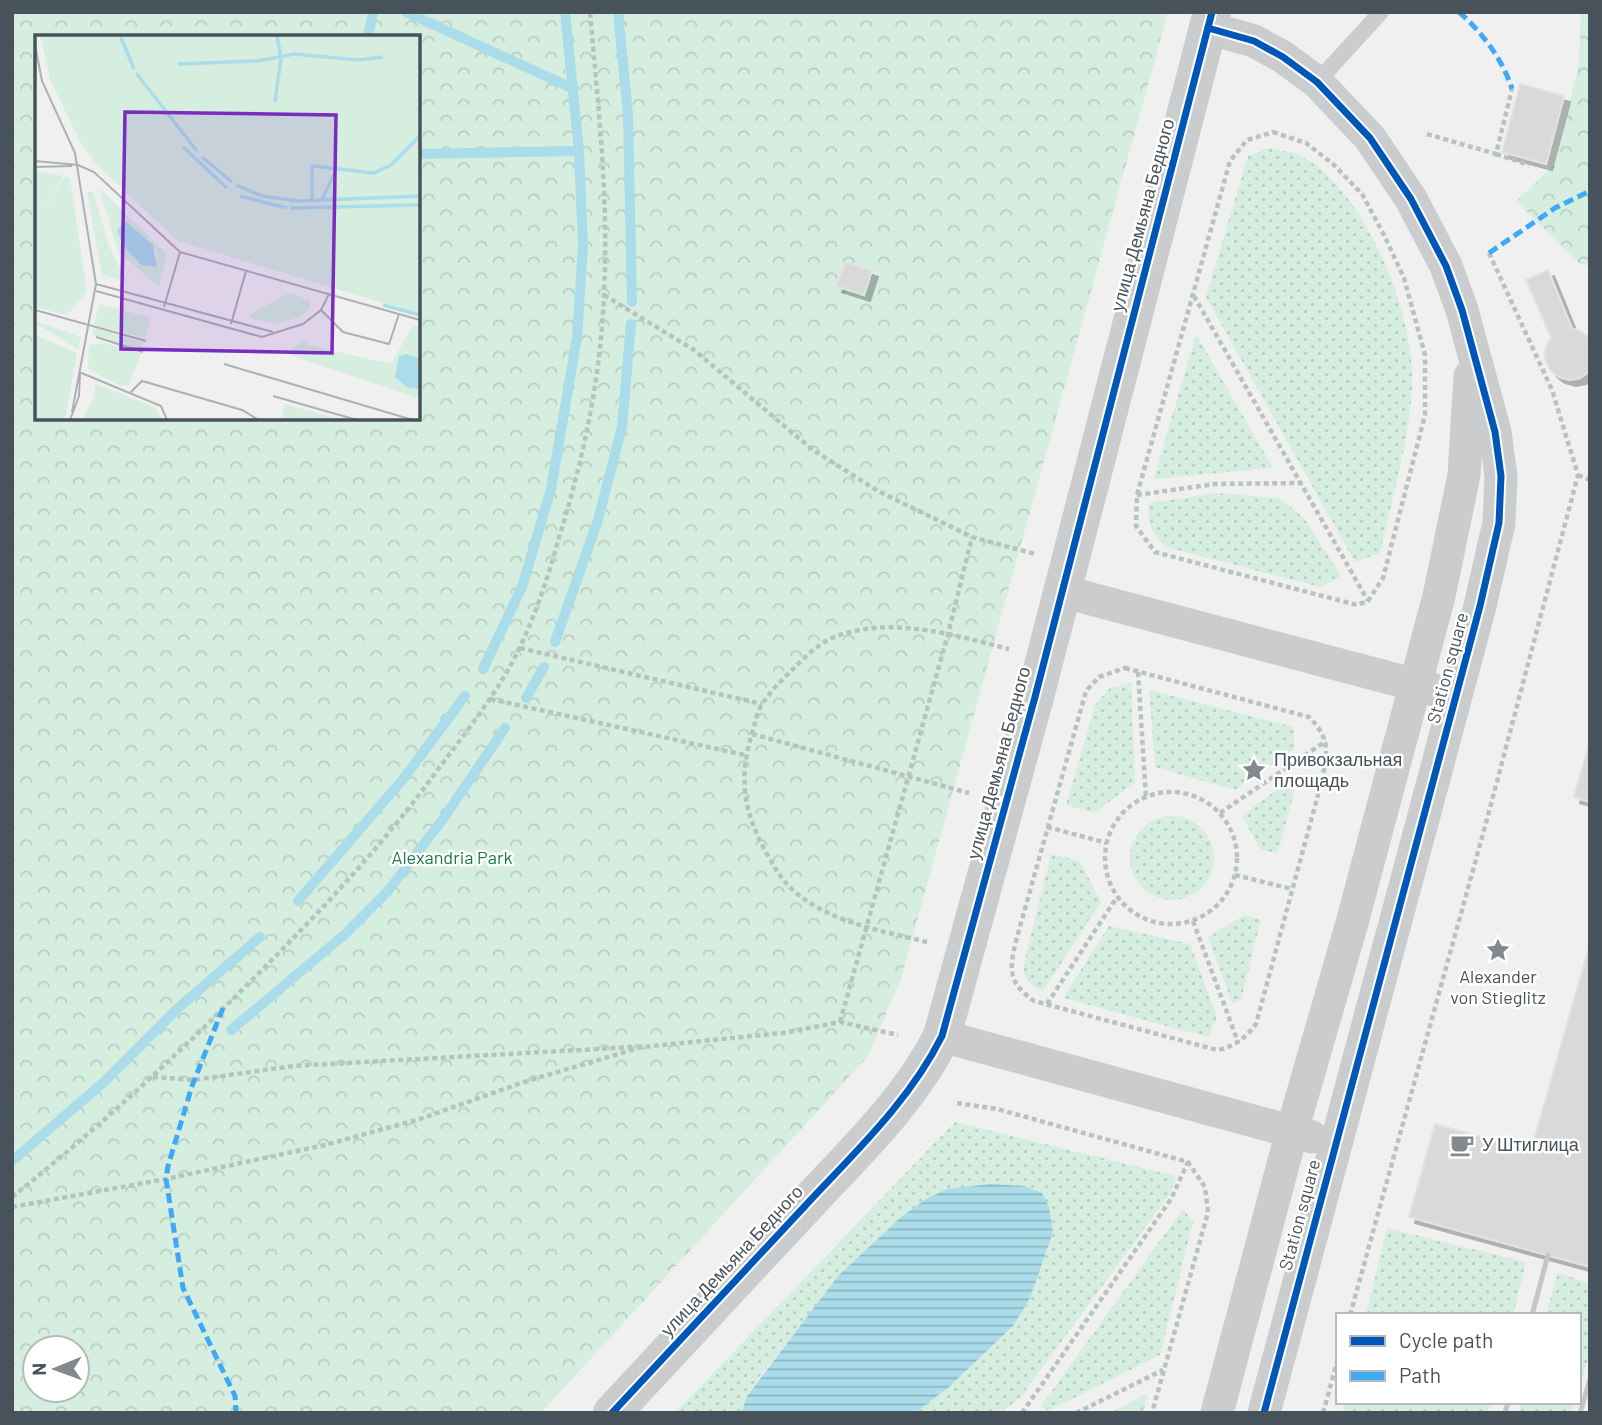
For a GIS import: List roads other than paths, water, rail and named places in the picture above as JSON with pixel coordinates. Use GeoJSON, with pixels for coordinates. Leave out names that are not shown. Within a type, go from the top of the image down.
{"type":"FeatureCollection","features":[{"type":"Feature","properties":{"kind":"street","name":"Station square"},"geometry":{"type":"LineString","coordinates":[[1210,20],[1283,57],[1317,82],[1370,138],[1411,199],[1446,266],[1471,342],[1495,432],[1502,476],[1499,523],[1457,696],[1264,1413]]}},
{"type":"Feature","properties":{"kind":"street","name":"улица Демьяна Бедного"},"geometry":{"type":"LineString","coordinates":[[612,1413],[910,1090],[928,1065],[942,1036],[1035,697],[1210,20]]}},
{"type":"Feature","properties":{"kind":"street","name":"Station square"},"geometry":{"type":"LineString","coordinates":[[1217,1413],[1292,1131],[1352,923],[1458,511],[1468,435],[1471,342]]}},
{"type":"Feature","properties":{"kind":"street","name":"Station square"},"geometry":{"type":"LineString","coordinates":[[1061,592],[1457,696]]}},
{"type":"Feature","properties":{"kind":"street","name":"Station square"},"geometry":{"type":"LineString","coordinates":[[942,1036],[1335,1144]]}},
{"type":"Feature","properties":{"kind":"lane"},"geometry":{"type":"LineString","coordinates":[[1317,82],[1381,12]]}},
{"type":"Feature","properties":{"kind":"water"},"geometry":{"type":"Polygon","coordinates":[[[991,1184],[1024,1186],[1042,1193],[1049,1207],[1053,1232],[1030,1298],[1013,1326],[949,1387],[915,1413],[741,1413],[747,1396],[838,1276],[900,1218],[926,1199],[947,1189],[991,1184]]]}},
{"type":"Feature","properties":{"kind":"waterway"},"geometry":{"type":"LineString","coordinates":[[368,35],[373,12]]}},
{"type":"Feature","properties":{"kind":"waterway"},"geometry":{"type":"LineString","coordinates":[[406,12],[574,89]]}},
{"type":"Feature","properties":{"kind":"waterway"},"geometry":{"type":"LineString","coordinates":[[483,669],[522,587],[551,489],[577,337],[583,245],[579,151],[565,12]]}},
{"type":"Feature","properties":{"kind":"waterway"},"geometry":{"type":"LineString","coordinates":[[618,12],[628,114],[632,302]]}},
{"type":"Feature","properties":{"kind":"waterway"},"geometry":{"type":"LineString","coordinates":[[420,154],[579,151]]}},
{"type":"Feature","properties":{"kind":"waterway"},"geometry":{"type":"LineString","coordinates":[[555,642],[598,520],[622,427],[631,324]]}},
{"type":"Feature","properties":{"kind":"waterway"},"geometry":{"type":"LineString","coordinates":[[526,698],[544,667]]}},
{"type":"Feature","properties":{"kind":"waterway"},"geometry":{"type":"LineString","coordinates":[[298,901],[404,778],[465,696]]}},
{"type":"Feature","properties":{"kind":"waterway"},"geometry":{"type":"LineString","coordinates":[[231,1030],[344,935],[388,891],[443,819],[505,728]]}},
{"type":"Feature","properties":{"kind":"waterway"},"geometry":{"type":"LineString","coordinates":[[12,1161],[104,1082],[176,1010],[260,937]]}},
{"type":"Feature","properties":{"kind":"railway"},"geometry":{"type":"LineString","coordinates":[[1533,1313],[1548,1255]]}},
{"type":"Feature","properties":{"kind":"railway"},"geometry":{"type":"LineString","coordinates":[[1580,1413],[1590,1379]]}},
{"type":"Feature","properties":{"kind":"railway"},"geometry":{"type":"LineString","coordinates":[[1505,1413],[1507,1404]]}},
{"type":"Feature","properties":{"kind":"place","name":"Привокзальная площадь"},"geometry":{"type":"Point","coordinates":[1254,770]}},
{"type":"Feature","properties":{"kind":"place","name":"Alexander von Stieglitz"},"geometry":{"type":"Point","coordinates":[1498,950]}},
{"type":"Feature","properties":{"kind":"place","name":"У Штиглица"},"geometry":{"type":"Point","coordinates":[1462,1145]}},
{"type":"Feature","properties":{"kind":"park label","name":"Alexandria Park"},"geometry":{"type":"Point","coordinates":[452,858]}}]}
